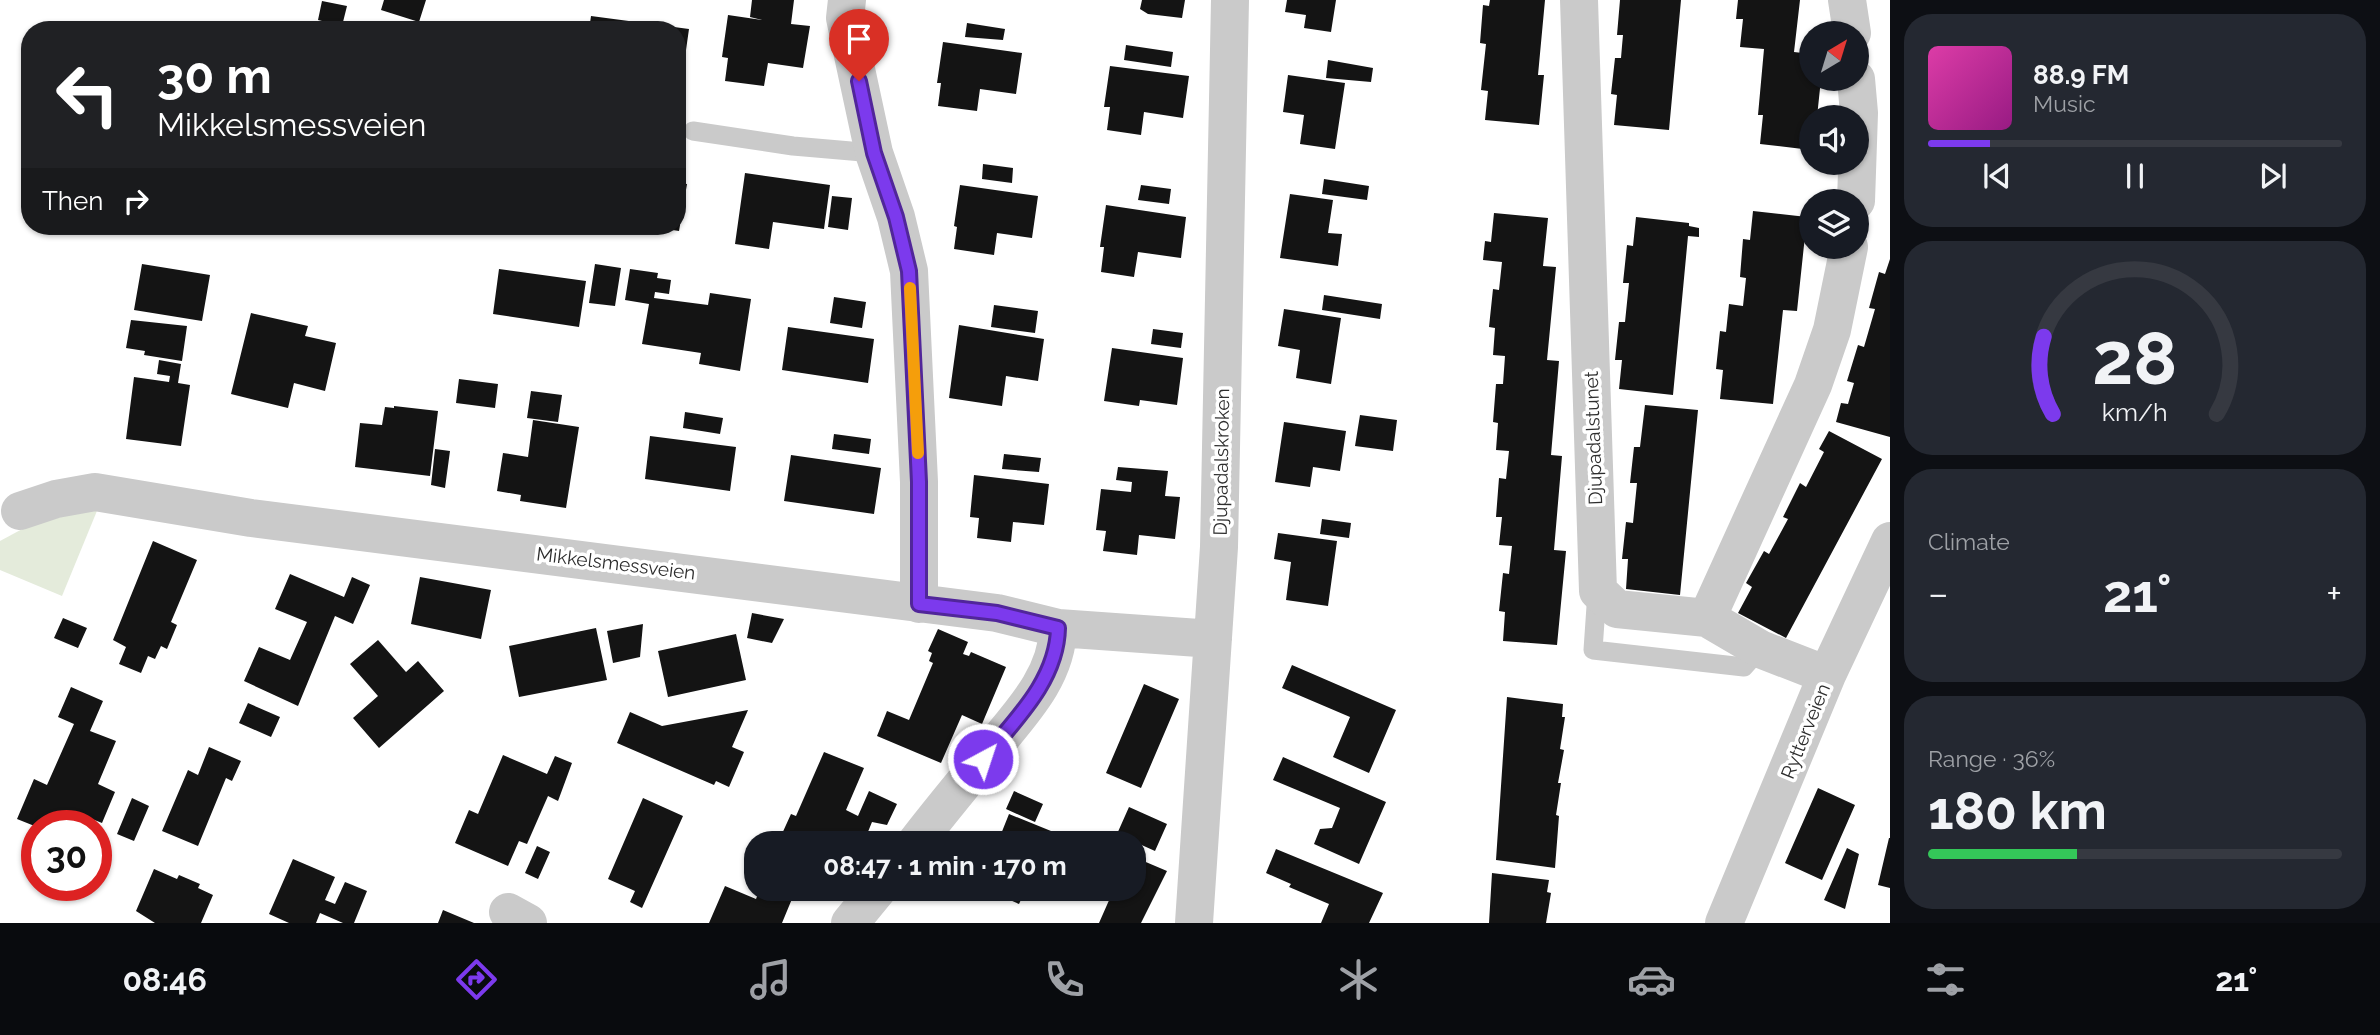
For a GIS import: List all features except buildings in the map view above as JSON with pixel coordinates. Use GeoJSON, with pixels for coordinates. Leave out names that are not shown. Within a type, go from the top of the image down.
{"type":"FeatureCollection","features":[{"type":"Feature","properties":{"kind":"street"},"geometry":{"type":"LineString","coordinates":[[847,0],[845,18],[874,153],[896,217],[909,271],[919,482],[919,604]]}},
{"type":"Feature","properties":{"kind":"street","name":"Djupadalskroken"},"geometry":{"type":"LineString","coordinates":[[1194,923],[1221,481],[1230,0]]}},
{"type":"Feature","properties":{"kind":"street","name":"Djupadalstunet"},"geometry":{"type":"LineString","coordinates":[[1579,0],[1598,591]]}},
{"type":"Feature","properties":{"kind":"street"},"geometry":{"type":"LineString","coordinates":[[1847,0],[1850,21]]}},
{"type":"Feature","properties":{"kind":"street"},"geometry":{"type":"LineString","coordinates":[[1856,189],[1857,91]]}},
{"type":"Feature","properties":{"kind":"street"},"geometry":{"type":"LineString","coordinates":[[1707,618],[1813,385],[1832,330],[1847,259]]}},
{"type":"Feature","properties":{"kind":"street","name":"Mikkelsmessveien"},"geometry":{"type":"LineString","coordinates":[[20,511],[56,499],[95,492],[251,518],[997,613],[1058,628],[1213,639]]}},
{"type":"Feature","properties":{"kind":"street","name":"Rytterveien"},"geometry":{"type":"LineString","coordinates":[[1724,923],[1827,676],[1890,541]]}},
{"type":"Feature","properties":{"kind":"street"},"geometry":{"type":"LineString","coordinates":[[1598,591],[1616,609],[1707,618],[1760,649],[1827,676]]}},
{"type":"Feature","properties":{"kind":"street"},"geometry":{"type":"LineString","coordinates":[[926,831],[1023,712],[1042,683],[1058,646],[1058,628]]}},
{"type":"Feature","properties":{"kind":"street"},"geometry":{"type":"LineString","coordinates":[[850,923],[868,901]]}},
{"type":"Feature","properties":{"kind":"lane"},"geometry":{"type":"LineString","coordinates":[[693,131],[793,146],[874,153]]}},
{"type":"Feature","properties":{"kind":"lane"},"geometry":{"type":"LineString","coordinates":[[1598,591],[1593,649],[1744,667],[1760,649]]}},
{"type":"Feature","properties":{"kind":"green space"},"geometry":{"type":"Polygon","coordinates":[[[99,506],[62,596],[0,570],[0,541],[26,527],[99,506]]]}},
{"type":"Feature","properties":{"kind":"slow traffic"},"geometry":{"type":"LineString","coordinates":[[910,288],[918,453]]}},
{"type":"Feature","properties":{"kind":"route"},"geometry":{"type":"LineString","coordinates":[[859,81],[874,153],[896,217],[909,271],[916,373],[919,604],[997,613],[1058,628],[1058,646],[1042,683],[1023,712],[983,759]]}}]}
